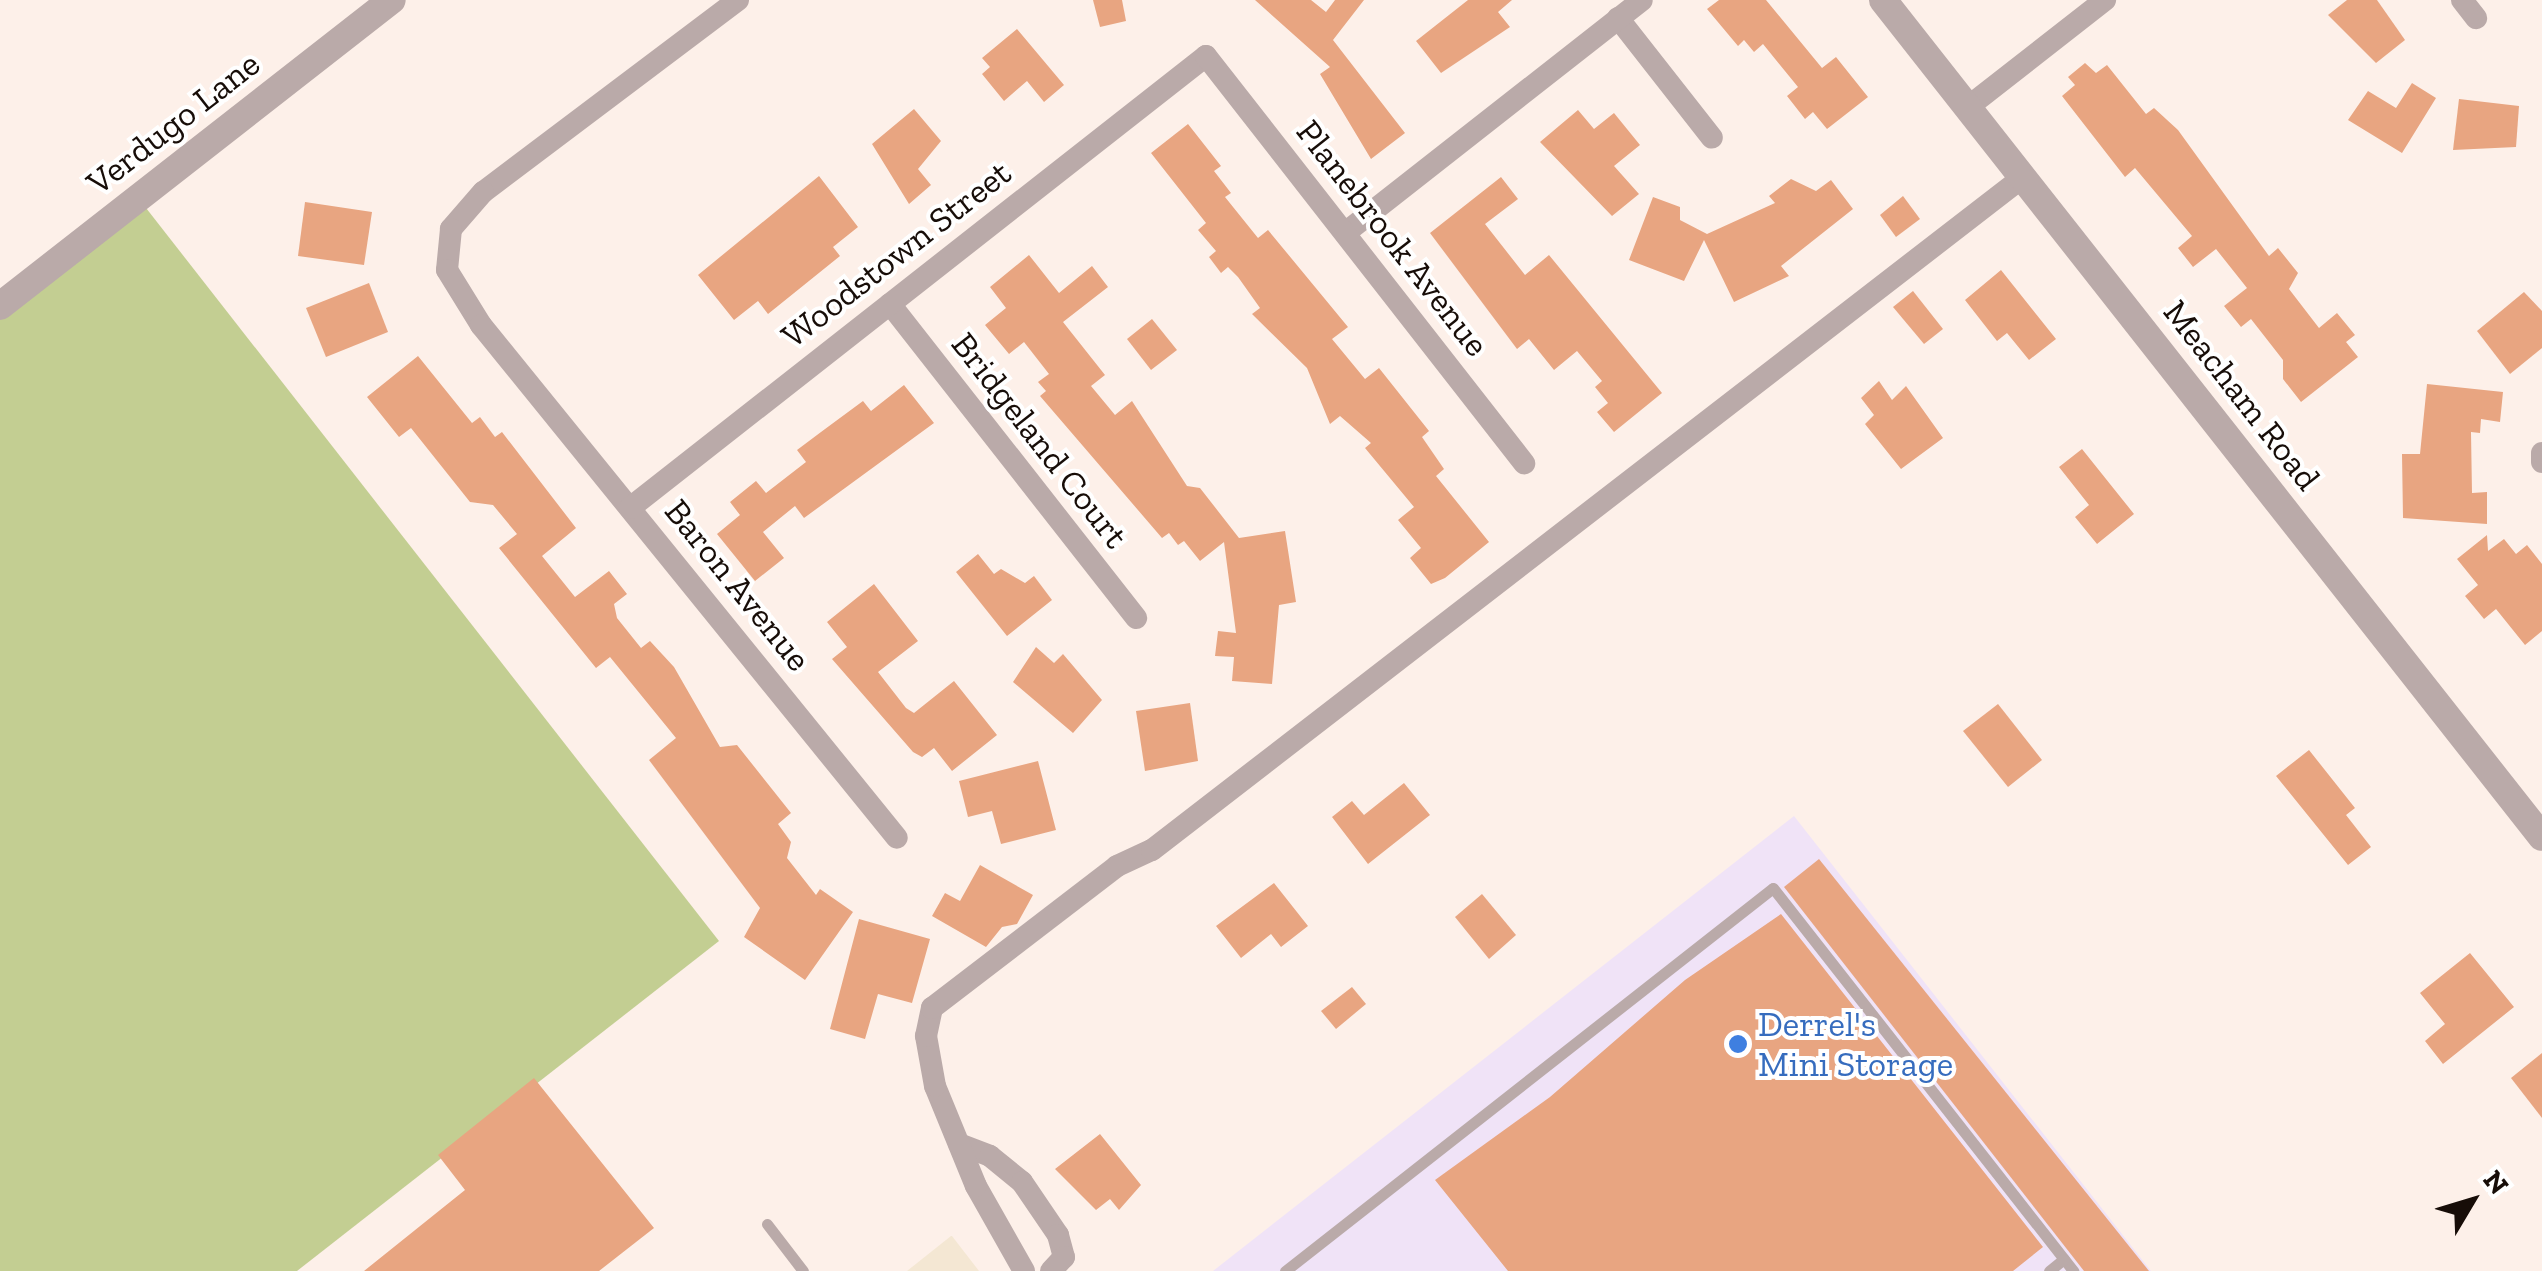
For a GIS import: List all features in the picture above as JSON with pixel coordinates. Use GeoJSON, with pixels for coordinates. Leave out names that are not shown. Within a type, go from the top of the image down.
{"type":"FeatureCollection","features":[{"type":"Feature","properties":{"kind":"street","name":"Verdugo Lane"},"geometry":{"type":"LineString","coordinates":[[0,306],[392,0]]}},
{"type":"Feature","properties":{"kind":"street","name":"Baron Avenue"},"geometry":{"type":"LineString","coordinates":[[738,0],[483,192],[451,229],[444,251],[459,297],[897,838]]}},
{"type":"Feature","properties":{"kind":"street"},"geometry":{"type":"LineString","coordinates":[[1345,234],[1642,0]]}},
{"type":"Feature","properties":{"kind":"street","name":"Meacham Road"},"geometry":{"type":"LineString","coordinates":[[1883,0],[2542,837]]}},
{"type":"Feature","properties":{"kind":"street"},"geometry":{"type":"LineString","coordinates":[[1968,107],[2105,0]]}},
{"type":"Feature","properties":{"kind":"street"},"geometry":{"type":"LineString","coordinates":[[1618,18],[1712,138]]}},
{"type":"Feature","properties":{"kind":"street","name":"Planebrook Avenue"},"geometry":{"type":"LineString","coordinates":[[1206,56],[1524,463]]}},
{"type":"Feature","properties":{"kind":"street","name":"Woodstown Street"},"geometry":{"type":"LineString","coordinates":[[630,508],[1206,56]]}},
{"type":"Feature","properties":{"kind":"street"},"geometry":{"type":"LineString","coordinates":[[1024,1271],[959,1144],[935,1086],[926,1036],[932,1008],[1117,866],[1152,850],[2023,177]]}},
{"type":"Feature","properties":{"kind":"street","name":"Bridgeland Court"},"geometry":{"type":"LineString","coordinates":[[890,304],[1136,618]]}},
{"type":"Feature","properties":{"kind":"street"},"geometry":{"type":"LineString","coordinates":[[959,1144],[990,1156],[1022,1182],[1058,1235],[1064,1257],[1051,1271]]}},
{"type":"Feature","properties":{"kind":"lane"},"geometry":{"type":"LineString","coordinates":[[1285,1271],[1773,888],[2074,1271]]}},
{"type":"Feature","properties":{"kind":"lane"},"geometry":{"type":"LineString","coordinates":[[767,1224],[804,1271]]}},
{"type":"Feature","properties":{"kind":"lane"},"geometry":{"type":"LineString","coordinates":[[2049,1271],[2064,1259]]}},
{"type":"Feature","properties":{"kind":"shaded area","name":"Derrel's Mini Storage"},"geometry":{"type":"Polygon","coordinates":[[[1794,816],[2151,1271],[1213,1271],[1794,816]]]}},
{"type":"Feature","properties":{"kind":"shaded area"},"geometry":{"type":"Polygon","coordinates":[[[951,1236],[979,1271],[907,1271],[951,1236]]]}},
{"type":"Feature","properties":{"kind":"green space"},"geometry":{"type":"Polygon","coordinates":[[[139,199],[719,941],[297,1271],[0,1271],[0,308],[139,199]]]}},
{"type":"Feature","properties":{"kind":"building"},"geometry":{"type":"Polygon","coordinates":[[[1093,0],[1122,0],[1126,21],[1100,27],[1093,0]]]}},
{"type":"Feature","properties":{"kind":"building"},"geometry":{"type":"Polygon","coordinates":[[[1255,0],[1311,0],[1326,12],[1335,0],[1364,0],[1333,40],[1405,133],[1371,159],[1320,74],[1330,67],[1255,0]]]}},
{"type":"Feature","properties":{"kind":"building"},"geometry":{"type":"Polygon","coordinates":[[[1468,0],[1512,0],[1498,12],[1510,27],[1441,73],[1416,41],[1468,0]]]}},
{"type":"Feature","properties":{"kind":"building"},"geometry":{"type":"Polygon","coordinates":[[[1719,0],[1766,0],[1822,68],[1836,57],[1868,97],[1827,129],[1813,112],[1805,119],[1787,96],[1798,87],[1763,44],[1754,52],[1744,40],[1738,46],[1707,9],[1719,0]]]}},
{"type":"Feature","properties":{"kind":"building"},"geometry":{"type":"Polygon","coordinates":[[[2347,0],[2377,0],[2405,40],[2376,63],[2328,15],[2347,0]]]}},
{"type":"Feature","properties":{"kind":"building"},"geometry":{"type":"Polygon","coordinates":[[[1017,29],[1064,85],[1044,102],[1027,81],[1004,101],[982,74],[990,67],[982,58],[1017,29]]]}},
{"type":"Feature","properties":{"kind":"building"},"geometry":{"type":"Polygon","coordinates":[[[2085,63],[2096,73],[2107,65],[2146,114],[2154,108],[2178,130],[2269,256],[2278,248],[2298,273],[2289,289],[2319,328],[2337,313],[2355,335],[2346,342],[2358,357],[2301,402],[2283,379],[2283,360],[2251,319],[2241,327],[2224,306],[2247,288],[2216,249],[2193,267],[2178,248],[2192,236],[2135,168],[2125,177],[2062,96],[2075,85],[2068,77],[2085,63]]]}},
{"type":"Feature","properties":{"kind":"building"},"geometry":{"type":"Polygon","coordinates":[[[2412,83],[2436,98],[2402,153],[2348,120],[2368,91],[2396,108],[2412,83]]]}},
{"type":"Feature","properties":{"kind":"building"},"geometry":{"type":"Polygon","coordinates":[[[2459,99],[2519,106],[2516,147],[2453,150],[2459,99]]]}},
{"type":"Feature","properties":{"kind":"building"},"geometry":{"type":"Polygon","coordinates":[[[914,109],[941,141],[918,169],[931,185],[909,204],[872,144],[914,109]]]}},
{"type":"Feature","properties":{"kind":"building"},"geometry":{"type":"Polygon","coordinates":[[[1578,110],[1594,129],[1614,113],[1640,145],[1614,166],[1639,194],[1612,216],[1540,142],[1578,110]]]}},
{"type":"Feature","properties":{"kind":"building"},"geometry":{"type":"Polygon","coordinates":[[[1188,124],[1221,166],[1214,171],[1231,193],[1225,197],[1258,238],[1268,230],[1348,327],[1332,339],[1365,379],[1379,368],[1429,431],[1422,437],[1444,469],[1436,476],[1489,542],[1445,578],[1431,584],[1410,558],[1421,548],[1398,520],[1414,507],[1365,448],[1371,443],[1340,416],[1330,424],[1307,368],[1252,314],[1260,308],[1238,277],[1228,267],[1221,273],[1209,257],[1216,251],[1198,230],[1206,223],[1151,153],[1188,124]]]}},
{"type":"Feature","properties":{"kind":"building"},"geometry":{"type":"Polygon","coordinates":[[[819,176],[858,227],[833,247],[840,256],[768,314],[758,301],[734,320],[698,275],[819,176]]]}},
{"type":"Feature","properties":{"kind":"building"},"geometry":{"type":"Polygon","coordinates":[[[1501,177],[1518,199],[1485,224],[1525,275],[1549,255],[1662,393],[1614,432],[1597,412],[1608,403],[1595,387],[1602,381],[1577,351],[1554,370],[1529,339],[1517,349],[1430,233],[1501,177]]]}},
{"type":"Feature","properties":{"kind":"building"},"geometry":{"type":"Polygon","coordinates":[[[1791,179],[1816,191],[1831,180],[1853,209],[1781,266],[1789,276],[1734,302],[1704,240],[1684,281],[1629,260],[1653,197],[1680,207],[1680,220],[1707,234],[1775,203],[1769,196],[1791,179]]]}},
{"type":"Feature","properties":{"kind":"building"},"geometry":{"type":"Polygon","coordinates":[[[1903,196],[1920,219],[1896,237],[1880,215],[1903,196]]]}},
{"type":"Feature","properties":{"kind":"building"},"geometry":{"type":"Polygon","coordinates":[[[305,202],[372,212],[364,265],[298,256],[305,202]]]}},
{"type":"Feature","properties":{"kind":"building"},"geometry":{"type":"Polygon","coordinates":[[[1029,255],[1059,293],[1092,266],[1108,287],[1063,322],[1105,375],[1091,386],[1115,415],[1132,401],[1187,486],[1200,488],[1239,538],[1285,531],[1296,602],[1279,605],[1272,684],[1232,681],[1234,657],[1215,656],[1218,631],[1236,633],[1224,542],[1200,561],[1184,541],[1178,545],[1169,533],[1162,538],[1040,396],[1046,391],[1038,382],[1049,374],[1024,342],[1009,354],[985,325],[1006,308],[990,287],[1029,255]]]}},
{"type":"Feature","properties":{"kind":"building"},"geometry":{"type":"Polygon","coordinates":[[[2001,270],[2056,339],[2029,360],[2007,333],[1997,341],[1965,300],[2001,270]]]}},
{"type":"Feature","properties":{"kind":"building"},"geometry":{"type":"Polygon","coordinates":[[[369,283],[388,332],[326,357],[306,308],[369,283]]]}},
{"type":"Feature","properties":{"kind":"building"},"geometry":{"type":"Polygon","coordinates":[[[1913,291],[1943,329],[1924,344],[1893,307],[1913,291]]]}},
{"type":"Feature","properties":{"kind":"building"},"geometry":{"type":"Polygon","coordinates":[[[2524,292],[2542,311],[2542,348],[2510,374],[2477,331],[2524,292]]]}},
{"type":"Feature","properties":{"kind":"building"},"geometry":{"type":"Polygon","coordinates":[[[1152,319],[1177,350],[1151,370],[1127,339],[1152,319]]]}},
{"type":"Feature","properties":{"kind":"building"},"geometry":{"type":"Polygon","coordinates":[[[418,356],[472,423],[480,417],[495,437],[502,432],[576,528],[542,556],[575,597],[609,571],[627,594],[614,604],[617,618],[641,648],[650,641],[674,667],[720,747],[737,745],[791,813],[778,824],[791,842],[787,858],[816,895],[820,889],[853,912],[805,980],[744,937],[760,908],[649,760],[676,738],[610,657],[596,668],[499,548],[517,534],[493,505],[470,502],[411,428],[399,437],[367,397],[418,356]]]}},
{"type":"Feature","properties":{"kind":"building"},"geometry":{"type":"Polygon","coordinates":[[[1879,381],[1892,400],[1906,386],[1943,438],[1901,469],[1865,424],[1874,415],[1861,398],[1879,381]]]}},
{"type":"Feature","properties":{"kind":"building"},"geometry":{"type":"Polygon","coordinates":[[[2427,384],[2503,392],[2500,422],[2481,419],[2480,433],[2471,432],[2472,493],[2487,492],[2487,524],[2403,518],[2402,454],[2420,454],[2427,384]]]}},
{"type":"Feature","properties":{"kind":"building"},"geometry":{"type":"Polygon","coordinates":[[[904,385],[934,423],[804,518],[795,506],[763,532],[784,558],[755,581],[717,534],[740,515],[730,502],[756,481],[766,493],[806,462],[797,450],[863,401],[871,411],[904,385]]]}},
{"type":"Feature","properties":{"kind":"building"},"geometry":{"type":"Polygon","coordinates":[[[2082,449],[2134,514],[2097,544],[2075,517],[2089,505],[2059,467],[2082,449]]]}},
{"type":"Feature","properties":{"kind":"building"},"geometry":{"type":"Polygon","coordinates":[[[2487,535],[2488,551],[2504,539],[2516,554],[2527,545],[2542,564],[2542,631],[2525,645],[2496,609],[2484,619],[2465,596],[2478,585],[2457,559],[2487,535]]]}},
{"type":"Feature","properties":{"kind":"building"},"geometry":{"type":"Polygon","coordinates":[[[978,554],[994,574],[1001,569],[1025,583],[1034,576],[1052,600],[1007,636],[956,572],[978,554]]]}},
{"type":"Feature","properties":{"kind":"building"},"geometry":{"type":"Polygon","coordinates":[[[874,584],[918,641],[878,672],[906,708],[914,713],[954,681],[997,735],[952,771],[934,748],[922,757],[913,752],[832,659],[847,647],[827,622],[874,584]]]}},
{"type":"Feature","properties":{"kind":"building"},"geometry":{"type":"Polygon","coordinates":[[[1036,647],[1054,663],[1063,654],[1102,700],[1073,733],[1013,682],[1036,647]]]}},
{"type":"Feature","properties":{"kind":"building"},"geometry":{"type":"Polygon","coordinates":[[[1190,703],[1198,761],[1145,771],[1136,711],[1190,703]]]}},
{"type":"Feature","properties":{"kind":"building"},"geometry":{"type":"Polygon","coordinates":[[[1998,704],[2042,760],[2008,787],[1963,731],[1998,704]]]}},
{"type":"Feature","properties":{"kind":"building"},"geometry":{"type":"Polygon","coordinates":[[[2309,750],[2355,808],[2346,815],[2371,847],[2348,865],[2276,776],[2309,750]]]}},
{"type":"Feature","properties":{"kind":"building"},"geometry":{"type":"Polygon","coordinates":[[[1038,761],[1056,830],[1001,844],[992,811],[968,817],[959,781],[1038,761]]]}},
{"type":"Feature","properties":{"kind":"building"},"geometry":{"type":"Polygon","coordinates":[[[1404,783],[1430,815],[1368,864],[1332,817],[1352,801],[1364,815],[1404,783]]]}},
{"type":"Feature","properties":{"kind":"building"},"geometry":{"type":"Polygon","coordinates":[[[1819,859],[2149,1271],[2084,1271],[1784,887],[1819,859]]]}},
{"type":"Feature","properties":{"kind":"building"},"geometry":{"type":"Polygon","coordinates":[[[980,865],[1033,895],[1017,924],[1002,927],[986,947],[932,916],[945,893],[960,901],[980,865]]]}},
{"type":"Feature","properties":{"kind":"building"},"geometry":{"type":"Polygon","coordinates":[[[1274,883],[1308,926],[1281,947],[1271,934],[1241,958],[1216,926],[1274,883]]]}},
{"type":"Feature","properties":{"kind":"building"},"geometry":{"type":"Polygon","coordinates":[[[1482,894],[1516,935],[1489,959],[1455,917],[1482,894]]]}},
{"type":"Feature","properties":{"kind":"building"},"geometry":{"type":"Polygon","coordinates":[[[1781,914],[2043,1247],[2013,1271],[1508,1271],[1435,1180],[1550,1097],[1685,980],[1781,914]]]}},
{"type":"Feature","properties":{"kind":"building"},"geometry":{"type":"Polygon","coordinates":[[[859,919],[930,939],[912,1003],[878,994],[865,1039],[830,1029],[859,919]]]}},
{"type":"Feature","properties":{"kind":"building"},"geometry":{"type":"Polygon","coordinates":[[[2470,953],[2514,1007],[2443,1064],[2425,1041],[2445,1024],[2420,993],[2470,953]]]}},
{"type":"Feature","properties":{"kind":"building"},"geometry":{"type":"Polygon","coordinates":[[[1352,987],[1366,1004],[1336,1029],[1321,1011],[1352,987]]]}},
{"type":"Feature","properties":{"kind":"building"},"geometry":{"type":"Polygon","coordinates":[[[2542,1053],[2542,1118],[2511,1078],[2542,1053]]]}},
{"type":"Feature","properties":{"kind":"building"},"geometry":{"type":"Polygon","coordinates":[[[534,1078],[654,1228],[599,1271],[364,1271],[465,1190],[438,1155],[534,1078]]]}},
{"type":"Feature","properties":{"kind":"building"},"geometry":{"type":"Polygon","coordinates":[[[1100,1134],[1141,1185],[1119,1210],[1110,1199],[1096,1210],[1055,1169],[1100,1134]]]}},
{"type":"Feature","properties":{"kind":"place","name":"Derrel's Mini Storage"},"geometry":{"type":"Point","coordinates":[1738,1044]}}]}
